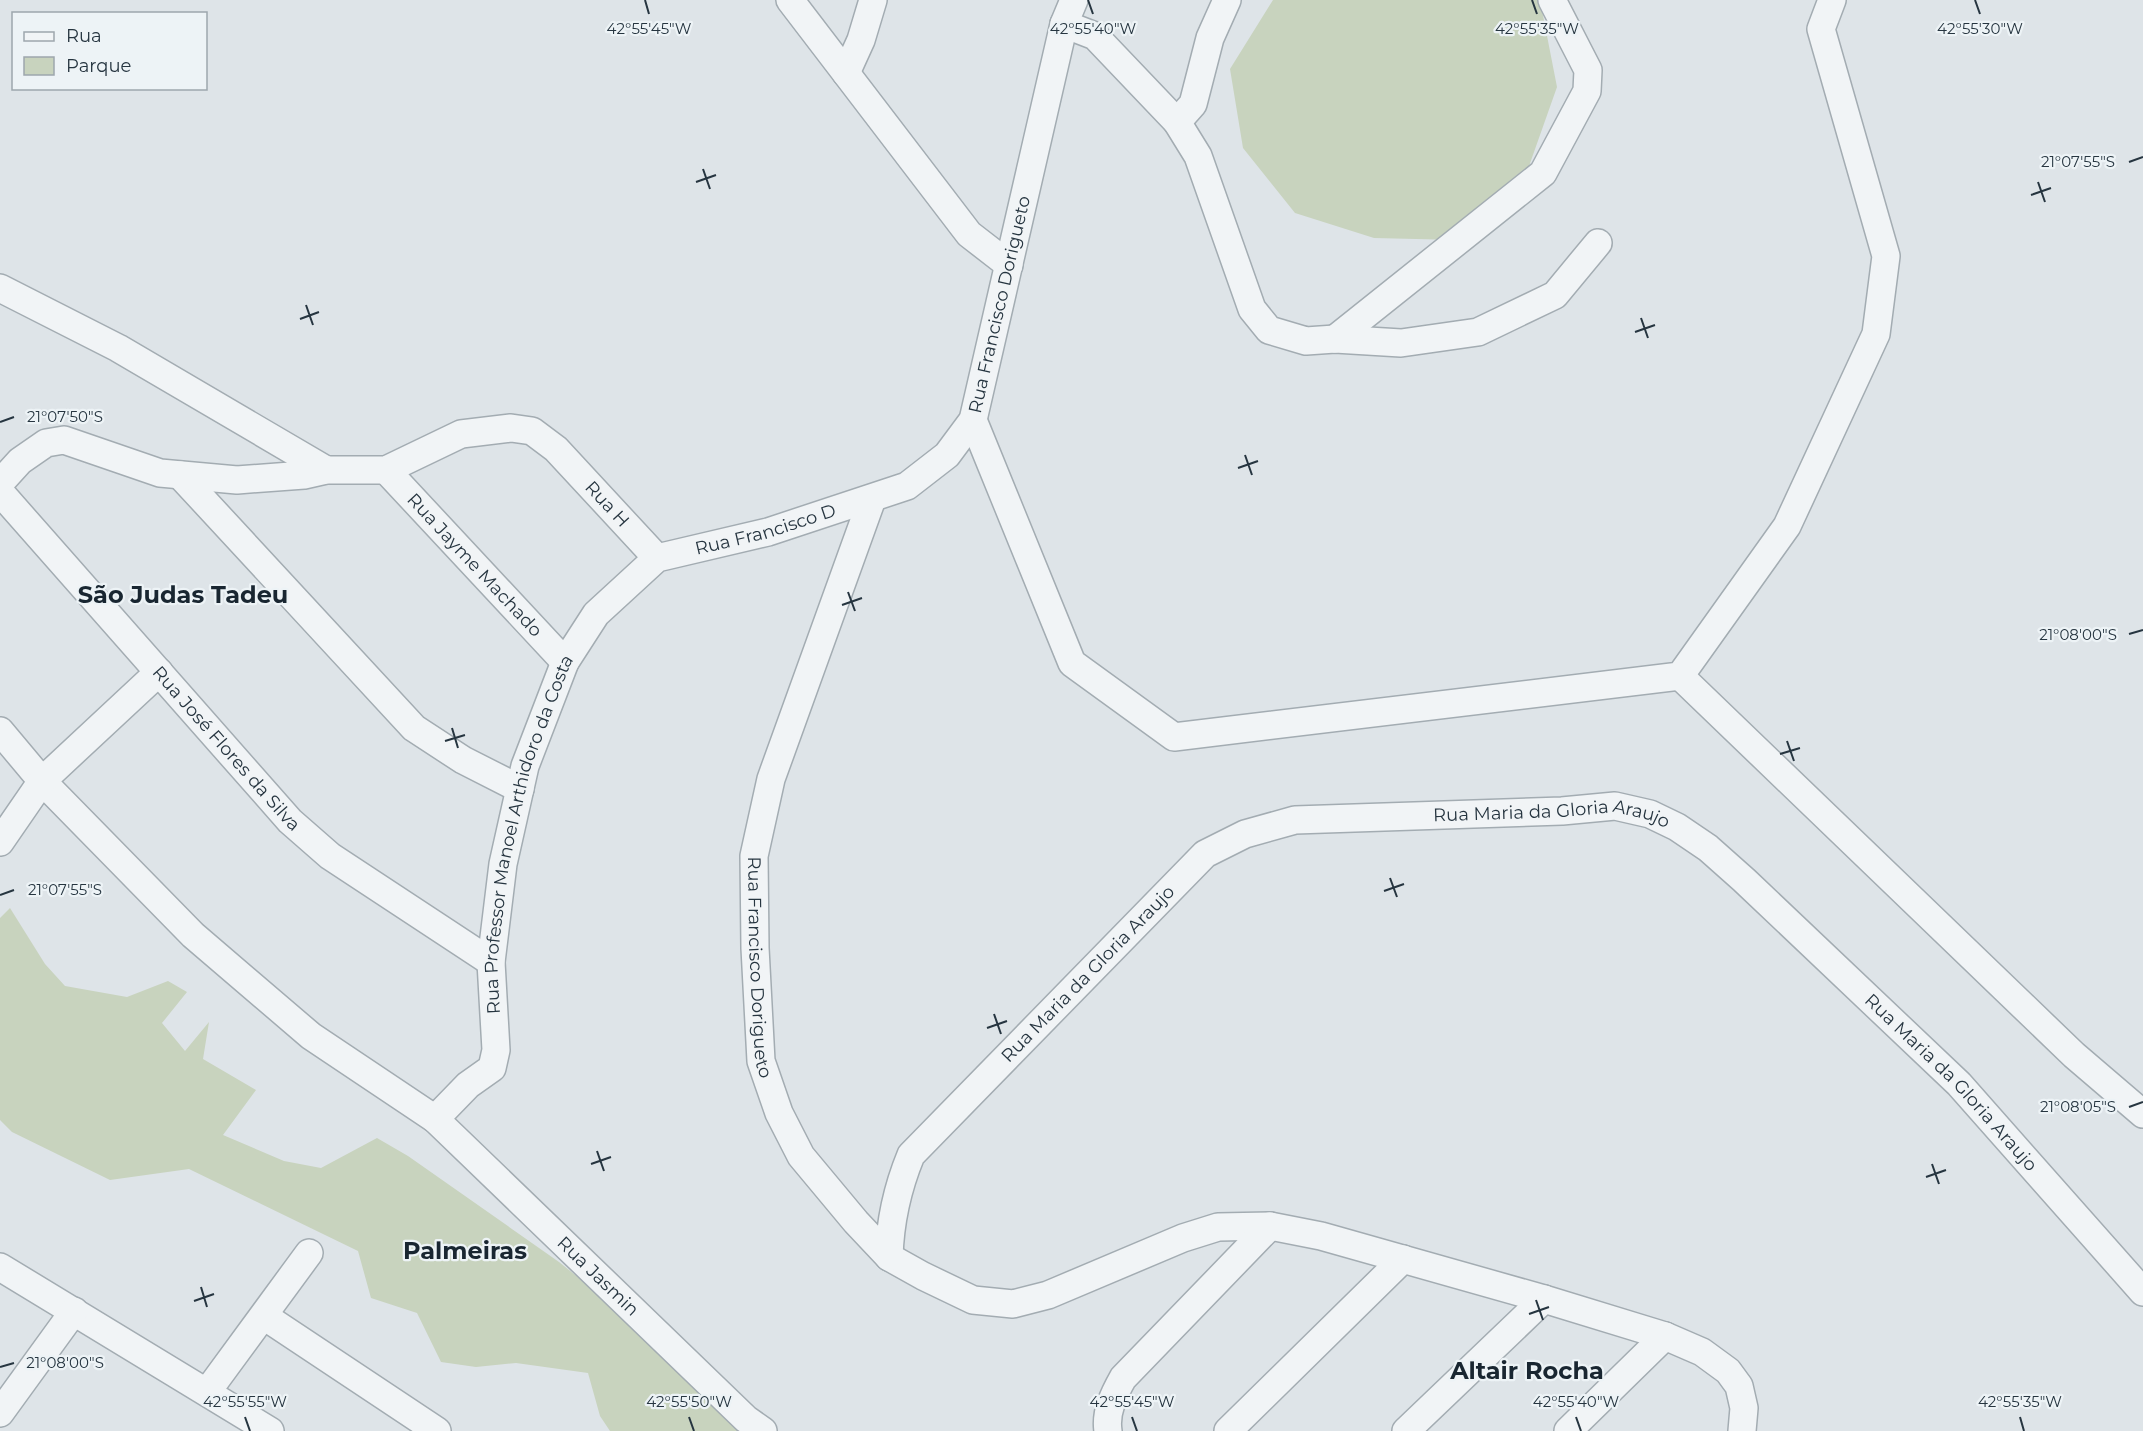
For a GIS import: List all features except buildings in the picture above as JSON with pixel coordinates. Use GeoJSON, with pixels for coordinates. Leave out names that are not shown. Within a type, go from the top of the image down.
{"type":"FeatureCollection","features":[{"type":"Feature","properties":{"kind":"street"},"geometry":{"type":"LineString","coordinates":[[790,0],[969,234],[1009,265]]}},
{"type":"Feature","properties":{"kind":"street"},"geometry":{"type":"LineString","coordinates":[[846,73],[861,40],[873,0]]}},
{"type":"Feature","properties":{"kind":"street"},"geometry":{"type":"LineString","coordinates":[[1176,122],[1193,104],[1210,38],[1227,0]]}},
{"type":"Feature","properties":{"kind":"street"},"geometry":{"type":"LineString","coordinates":[[1335,339],[1543,173],[1587,91],[1588,70],[1552,0]]}},
{"type":"Feature","properties":{"kind":"street"},"geometry":{"type":"LineString","coordinates":[[973,420],[1072,663],[1174,737],[1680,676],[1787,526],[1876,334],[1886,256],[1821,29],[1832,0]]}},
{"type":"Feature","properties":{"kind":"street"},"geometry":{"type":"LineString","coordinates":[[1069,12],[1095,36],[1176,122],[1198,156],[1252,309],[1269,330],[1306,341],[1335,339],[1401,343],[1478,332],[1555,295],[1598,243]]}},
{"type":"Feature","properties":{"kind":"street","name":"Rua Francisco Dorigueto"},"geometry":{"type":"LineString","coordinates":[[889,1257],[856,1222],[801,1156],[779,1113],[761,1061],[755,948],[754,856],[771,779],[872,499],[907,486],[947,455],[973,420],[1069,12]]}},
{"type":"Feature","properties":{"kind":"street"},"geometry":{"type":"LineString","coordinates":[[0,288],[118,348],[326,470]]}},
{"type":"Feature","properties":{"kind":"street","name":"Rua H"},"geometry":{"type":"LineString","coordinates":[[386,470],[461,434],[511,428],[532,432],[556,449],[657,558]]}},
{"type":"Feature","properties":{"kind":"street"},"geometry":{"type":"LineString","coordinates":[[0,483],[20,461],[46,443],[64,440],[160,473],[180,475],[237,480],[304,475],[326,470],[386,470]]}},
{"type":"Feature","properties":{"kind":"street","name":"Rua Jayme Machado"},"geometry":{"type":"LineString","coordinates":[[386,470],[565,662]]}},
{"type":"Feature","properties":{"kind":"street"},"geometry":{"type":"LineString","coordinates":[[180,475],[414,728],[463,760],[520,789]]}},
{"type":"Feature","properties":{"kind":"street","name":"Rua José Flores da Silva"},"geometry":{"type":"LineString","coordinates":[[0,492],[290,821],[330,856],[491,962]]}},
{"type":"Feature","properties":{"kind":"street","name":"Rua Francisco D"},"geometry":{"type":"LineString","coordinates":[[657,558],[768,532],[872,499]]}},
{"type":"Feature","properties":{"kind":"street","name":"Rua Professor Manoel Arthidoro da Costa"},"geometry":{"type":"LineString","coordinates":[[435,1119],[468,1085],[492,1068],[496,1050],[491,962],[503,864],[525,766],[565,662],[596,614],[657,558]]}},
{"type":"Feature","properties":{"kind":"street"},"geometry":{"type":"LineString","coordinates":[[0,842],[42,781],[159,672]]}},
{"type":"Feature","properties":{"kind":"street"},"geometry":{"type":"LineString","coordinates":[[1680,676],[2074,1055],[2143,1114]]}},
{"type":"Feature","properties":{"kind":"street","name":"Rua Jasmin"},"geometry":{"type":"LineString","coordinates":[[0,731],[42,781],[193,935],[311,1036],[435,1119],[746,1419],[763,1431]]}},
{"type":"Feature","properties":{"kind":"street","name":"Rua Maria da Gloria Araujo"},"geometry":{"type":"LineString","coordinates":[[889,1257],[890,1225],[897,1188],[911,1155],[1205,854],[1245,834],[1295,820],[1562,811],[1615,806],[1650,814],[1677,827],[1708,848],[1744,880],[1959,1084],[2143,1293]]}},
{"type":"Feature","properties":{"kind":"street"},"geometry":{"type":"LineString","coordinates":[[889,1257],[973,1300],[1013,1304],[1048,1295],[1183,1238],[1218,1227],[1270,1226],[1321,1236],[1544,1299],[1665,1336],[1702,1352],[1728,1371],[1739,1386],[1744,1408],[1740,1429]]}},
{"type":"Feature","properties":{"kind":"street"},"geometry":{"type":"LineString","coordinates":[[1108,1431],[1107,1421],[1114,1394],[1123,1378],[1270,1226]]}},
{"type":"Feature","properties":{"kind":"street"},"geometry":{"type":"LineString","coordinates":[[207,1392],[309,1252]]}},
{"type":"Feature","properties":{"kind":"street"},"geometry":{"type":"LineString","coordinates":[[1228,1431],[1403,1259]]}},
{"type":"Feature","properties":{"kind":"street"},"geometry":{"type":"LineString","coordinates":[[0,1267],[207,1392],[241,1424],[270,1431]]}},
{"type":"Feature","properties":{"kind":"street"},"geometry":{"type":"LineString","coordinates":[[1406,1431],[1544,1299]]}},
{"type":"Feature","properties":{"kind":"street"},"geometry":{"type":"LineString","coordinates":[[0,1413],[74,1311]]}},
{"type":"Feature","properties":{"kind":"street"},"geometry":{"type":"LineString","coordinates":[[264,1316],[437,1431]]}},
{"type":"Feature","properties":{"kind":"street"},"geometry":{"type":"LineString","coordinates":[[1568,1431],[1665,1336]]}},
{"type":"Feature","properties":{"kind":"green space"},"geometry":{"type":"Polygon","coordinates":[[[1273,0],[1540,0],[1557,87],[1517,200],[1458,240],[1374,238],[1295,213],[1243,148],[1230,69],[1273,0]]]}},
{"type":"Feature","properties":{"kind":"green space"},"geometry":{"type":"Polygon","coordinates":[[[10,908],[45,964],[65,986],[127,997],[168,981],[187,992],[162,1023],[185,1051],[209,1022],[203,1059],[256,1090],[223,1135],[284,1161],[321,1168],[377,1138],[408,1156],[559,1262],[770,1431],[610,1431],[600,1416],[588,1373],[516,1363],[476,1367],[441,1362],[417,1313],[371,1298],[358,1251],[189,1169],[110,1180],[12,1132],[0,1120],[0,918],[10,908]]]}},
{"type":"Feature","properties":{"kind":"district","name":"São Judas Tadeu"},"geometry":{"type":"Point","coordinates":[183,595]}},
{"type":"Feature","properties":{"kind":"district","name":"Palmeiras"},"geometry":{"type":"Point","coordinates":[465,1251]}},
{"type":"Feature","properties":{"kind":"district","name":"Altair Rocha"},"geometry":{"type":"Point","coordinates":[1527,1371]}}]}
